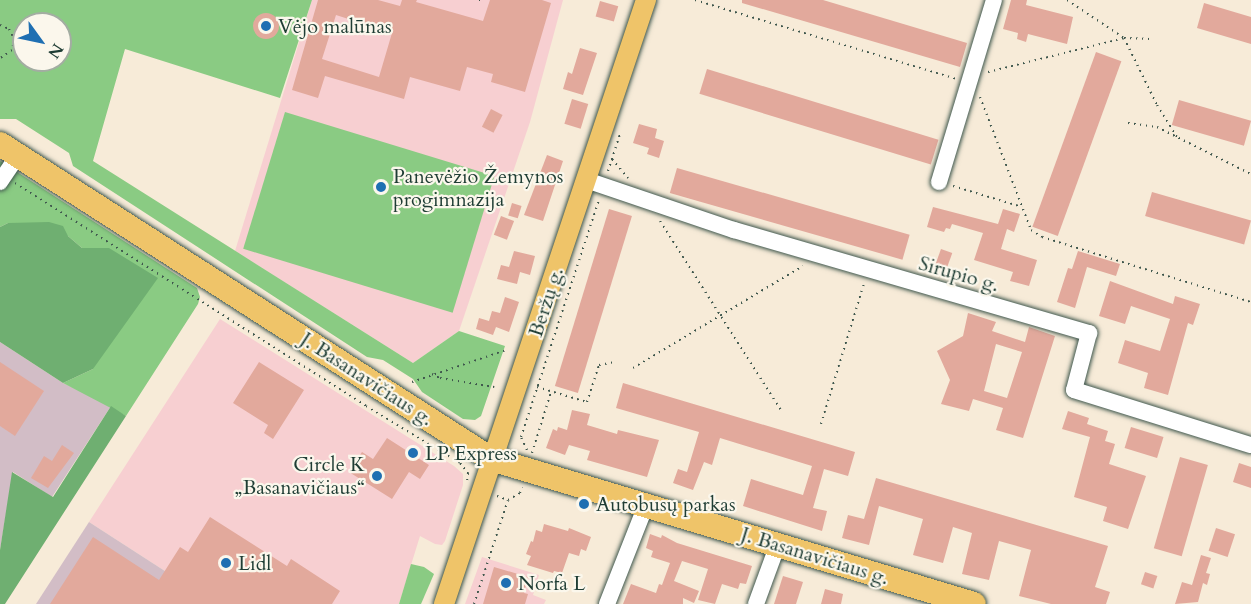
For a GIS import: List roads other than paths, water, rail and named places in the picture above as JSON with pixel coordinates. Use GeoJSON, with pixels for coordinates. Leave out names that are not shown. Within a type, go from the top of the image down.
{"type":"FeatureCollection","features":[{"type":"Feature","properties":{"kind":"highway","name":"J. Basanavičiaus g."},"geometry":{"type":"LineString","coordinates":[[9,149],[491,459],[974,604]]}},
{"type":"Feature","properties":{"kind":"main road","name":"Beržų g."},"geometry":{"type":"LineString","coordinates":[[444,604],[491,459],[595,183],[646,0]]}},
{"type":"Feature","properties":{"kind":"street"},"geometry":{"type":"LineString","coordinates":[[939,182],[994,0]]}},
{"type":"Feature","properties":{"kind":"street"},"geometry":{"type":"LineString","coordinates":[[2,179],[9,149]]}},
{"type":"Feature","properties":{"kind":"street","name":"Sirupio g."},"geometry":{"type":"LineString","coordinates":[[595,183],[645,198],[734,230],[1089,333],[1074,390],[1251,445]]}},
{"type":"Feature","properties":{"kind":"street"},"geometry":{"type":"LineString","coordinates":[[607,604],[646,505]]}},
{"type":"Feature","properties":{"kind":"street"},"geometry":{"type":"LineString","coordinates":[[756,604],[778,544]]}},
{"type":"Feature","properties":{"kind":"place","name":"Vėjo malūnas"},"geometry":{"type":"Point","coordinates":[266,26]}},
{"type":"Feature","properties":{"kind":"place","name":"Panevėžio Žemynos progimnazija"},"geometry":{"type":"Point","coordinates":[381,187]}},
{"type":"Feature","properties":{"kind":"place","name":"LP Express"},"geometry":{"type":"Point","coordinates":[413,453]}},
{"type":"Feature","properties":{"kind":"place","name":"Circle K „Basanavičiaus“"},"geometry":{"type":"Point","coordinates":[377,476]}},
{"type":"Feature","properties":{"kind":"place","name":"Autobusų parkas"},"geometry":{"type":"Point","coordinates":[584,504]}},
{"type":"Feature","properties":{"kind":"place","name":"Lidl"},"geometry":{"type":"Point","coordinates":[226,563]}},
{"type":"Feature","properties":{"kind":"place","name":"Norfa L"},"geometry":{"type":"Point","coordinates":[506,583]}}]}
